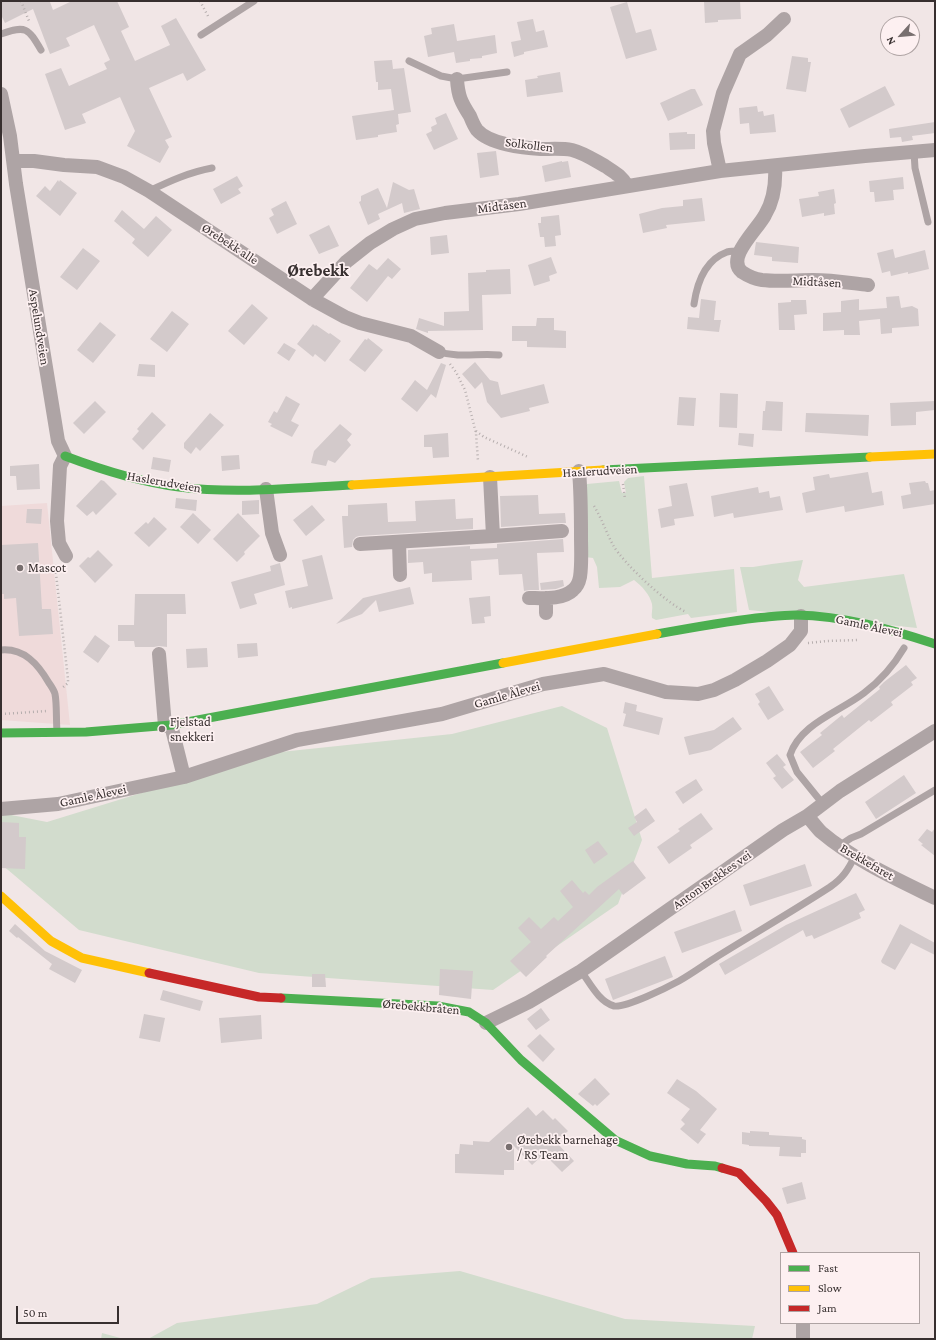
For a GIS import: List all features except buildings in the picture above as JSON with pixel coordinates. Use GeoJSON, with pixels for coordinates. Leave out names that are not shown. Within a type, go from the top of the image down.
{"type":"FeatureCollection","features":[{"type":"Feature","properties":{"kind":"street"},"geometry":{"type":"LineString","coordinates":[[720,171],[714,144],[714,131],[716,114],[725,87],[740,54],[767,35],[784,19]]}},
{"type":"Feature","properties":{"kind":"street","name":"Solkollen"},"geometry":{"type":"LineString","coordinates":[[457,79],[458,94],[466,109],[478,130],[490,139],[506,144],[539,149],[572,150],[617,173],[624,179],[627,186]]}},
{"type":"Feature","properties":{"kind":"street","name":"Aspelundveien"},"geometry":{"type":"LineString","coordinates":[[1,94],[14,161],[16,184],[58,441],[65,456]]}},
{"type":"Feature","properties":{"kind":"street","name":"Midtåsen"},"geometry":{"type":"LineString","coordinates":[[312,299],[346,262],[370,243],[393,229],[415,220],[445,213],[519,204],[720,171],[935,150]]}},
{"type":"Feature","properties":{"kind":"street","name":"Ørebekk alle"},"geometry":{"type":"LineString","coordinates":[[14,161],[34,161],[97,167],[124,177],[149,191],[312,299],[344,317],[360,323],[411,336],[439,352]]}},
{"type":"Feature","properties":{"kind":"street"},"geometry":{"type":"LineString","coordinates":[[740,251],[765,216],[774,190],[775,166]]}},
{"type":"Feature","properties":{"kind":"street","name":"Midtåsen"},"geometry":{"type":"LineString","coordinates":[[740,251],[737,261],[740,270],[747,276],[761,280],[815,280],[868,285]]}},
{"type":"Feature","properties":{"kind":"street","name":"Haslerudveien"},"geometry":{"type":"LineString","coordinates":[[65,456],[143,481],[179,487],[216,490],[266,489],[579,471],[935,454]]}},
{"type":"Feature","properties":{"kind":"street"},"geometry":{"type":"LineString","coordinates":[[65,456],[60,466],[57,521],[59,543],[66,556]]}},
{"type":"Feature","properties":{"kind":"street"},"geometry":{"type":"LineString","coordinates":[[528,598],[546,598],[566,595],[577,587],[580,577],[581,560],[581,492],[579,471]]}},
{"type":"Feature","properties":{"kind":"street"},"geometry":{"type":"LineString","coordinates":[[485,477],[493,536]]}},
{"type":"Feature","properties":{"kind":"street"},"geometry":{"type":"LineString","coordinates":[[266,489],[272,533],[280,555]]}},
{"type":"Feature","properties":{"kind":"street"},"geometry":{"type":"LineString","coordinates":[[360,544],[562,531]]}},
{"type":"Feature","properties":{"kind":"street"},"geometry":{"type":"LineString","coordinates":[[399,542],[400,575]]}},
{"type":"Feature","properties":{"kind":"street"},"geometry":{"type":"LineString","coordinates":[[546,598],[546,613]]}},
{"type":"Feature","properties":{"kind":"street","name":"Gamle Ålevei"},"geometry":{"type":"LineString","coordinates":[[1,809],[58,804],[184,777],[298,740],[442,714],[543,684],[596,675],[604,674],[666,692],[698,694],[714,690],[735,680],[790,645],[801,631],[801,616]]}},
{"type":"Feature","properties":{"kind":"street","name":"Gamle Ålevei"},"geometry":{"type":"LineString","coordinates":[[1,733],[57,734],[132,730],[168,726],[735,620],[801,616],[826,617],[857,621],[897,631],[935,644]]}},
{"type":"Feature","properties":{"kind":"street"},"geometry":{"type":"LineString","coordinates":[[159,654],[168,726],[184,777]]}},
{"type":"Feature","properties":{"kind":"street","name":"Anton Brekkes vei"},"geometry":{"type":"LineString","coordinates":[[486,1023],[529,1002],[581,971],[782,830],[807,816],[840,791],[935,731]]}},
{"type":"Feature","properties":{"kind":"street","name":"Brekkefaret"},"geometry":{"type":"LineString","coordinates":[[807,816],[820,831],[839,846],[935,898]]}},
{"type":"Feature","properties":{"kind":"street","name":"Ørebekkbråten"},"geometry":{"type":"LineString","coordinates":[[1,896],[51,941],[82,958],[259,997],[438,1006],[470,1012],[486,1023],[521,1060],[615,1140],[650,1156],[687,1164],[715,1166],[739,1173],[766,1201],[777,1215],[793,1252]]}},
{"type":"Feature","properties":{"kind":"street"},"geometry":{"type":"LineString","coordinates":[[803,1324],[803,1339]]}},
{"type":"Feature","properties":{"kind":"lane"},"geometry":{"type":"LineString","coordinates":[[201,35],[254,1]]}},
{"type":"Feature","properties":{"kind":"lane"},"geometry":{"type":"LineString","coordinates":[[1,34],[17,28],[26,31],[34,38],[41,50]]}},
{"type":"Feature","properties":{"kind":"lane"},"geometry":{"type":"LineString","coordinates":[[409,61],[442,76],[457,79],[507,72]]}},
{"type":"Feature","properties":{"kind":"lane"},"geometry":{"type":"LineString","coordinates":[[914,152],[915,168],[928,222]]}},
{"type":"Feature","properties":{"kind":"lane"},"geometry":{"type":"LineString","coordinates":[[149,191],[178,178],[212,168]]}},
{"type":"Feature","properties":{"kind":"lane"},"geometry":{"type":"LineString","coordinates":[[694,304],[701,274],[712,261],[728,252],[740,251]]}},
{"type":"Feature","properties":{"kind":"lane"},"geometry":{"type":"LineString","coordinates":[[439,352],[459,355],[499,355]]}},
{"type":"Feature","properties":{"kind":"lane"},"geometry":{"type":"LineString","coordinates":[[823,804],[796,772],[790,756],[792,749],[807,731],[871,687],[892,666],[904,648]]}},
{"type":"Feature","properties":{"kind":"lane"},"geometry":{"type":"LineString","coordinates":[[1,650],[9,649],[24,654],[34,662],[46,678],[55,693],[57,734]]}},
{"type":"Feature","properties":{"kind":"lane"},"geometry":{"type":"LineString","coordinates":[[839,846],[935,790]]}},
{"type":"Feature","properties":{"kind":"lane"},"geometry":{"type":"LineString","coordinates":[[581,971],[606,1003],[616,1006],[626,1005],[681,980],[713,958],[830,887],[846,873],[855,856]]}},
{"type":"Feature","properties":{"kind":"path"},"geometry":{"type":"LineString","coordinates":[[21,1],[30,22],[26,31]]}},
{"type":"Feature","properties":{"kind":"path"},"geometry":{"type":"LineString","coordinates":[[200,1],[214,27]]}},
{"type":"Feature","properties":{"kind":"path"},"geometry":{"type":"LineString","coordinates":[[439,352],[456,372],[465,390],[485,477]]}},
{"type":"Feature","properties":{"kind":"path"},"geometry":{"type":"LineString","coordinates":[[475,430],[484,437],[531,458]]}},
{"type":"Feature","properties":{"kind":"path"},"geometry":{"type":"LineString","coordinates":[[594,505],[613,545],[625,561],[653,588],[684,611],[689,613]]}},
{"type":"Feature","properties":{"kind":"path"},"geometry":{"type":"LineString","coordinates":[[55,693],[68,683],[55,569],[55,551],[59,543]]}},
{"type":"Feature","properties":{"kind":"path"},"geometry":{"type":"LineString","coordinates":[[790,645],[827,641],[865,640]]}},
{"type":"Feature","properties":{"kind":"path"},"geometry":{"type":"LineString","coordinates":[[1,714],[55,710]]}},
{"type":"Feature","properties":{"kind":"shaded area"},"geometry":{"type":"Polygon","coordinates":[[[47,503],[70,725],[1,720],[1,506],[47,503]]]}},
{"type":"Feature","properties":{"kind":"green space"},"geometry":{"type":"Polygon","coordinates":[[[644,476],[652,578],[734,569],[737,612],[691,618],[688,614],[656,620],[652,618],[652,606],[648,594],[634,580],[620,587],[599,588],[597,567],[593,558],[585,557],[584,496],[587,484],[619,481],[622,493],[626,493],[624,482],[628,478],[644,476]]]}},
{"type":"Feature","properties":{"kind":"green space"},"geometry":{"type":"Polygon","coordinates":[[[803,560],[798,580],[804,587],[904,574],[917,628],[749,610],[740,567],[753,567],[803,560]]]}},
{"type":"Feature","properties":{"kind":"green space"},"geometry":{"type":"Polygon","coordinates":[[[562,706],[607,728],[642,840],[618,904],[493,990],[259,973],[79,930],[1,864],[1,813],[47,822],[271,753],[452,734],[562,706]]]}},
{"type":"Feature","properties":{"kind":"green space"},"geometry":{"type":"Polygon","coordinates":[[[460,1271],[625,1319],[755,1326],[752,1339],[148,1339],[177,1323],[317,1304],[371,1278],[460,1271]]]}},
{"type":"Feature","properties":{"kind":"green space"},"geometry":{"type":"Polygon","coordinates":[[[102,1333],[124,1339],[101,1339],[102,1333]]]}},
{"type":"Feature","properties":{"kind":"traffic: fast"},"geometry":{"type":"LineString","coordinates":[[65,456],[121,475],[179,487],[244,490],[352,485]]}},
{"type":"Feature","properties":{"kind":"traffic: fast"},"geometry":{"type":"LineString","coordinates":[[603,470],[870,457]]}},
{"type":"Feature","properties":{"kind":"traffic: fast"},"geometry":{"type":"LineString","coordinates":[[657,634],[706,625],[776,616],[796,615],[832,618],[867,624],[935,644]]}},
{"type":"Feature","properties":{"kind":"traffic: fast"},"geometry":{"type":"LineString","coordinates":[[1,733],[86,732],[171,725],[503,663]]}},
{"type":"Feature","properties":{"kind":"traffic: fast"},"geometry":{"type":"LineString","coordinates":[[281,998],[438,1006],[469,1012],[486,1023],[521,1060],[615,1140],[650,1156],[687,1164],[722,1168]]}},
{"type":"Feature","properties":{"kind":"traffic: slow"},"geometry":{"type":"LineString","coordinates":[[870,457],[935,454]]}},
{"type":"Feature","properties":{"kind":"traffic: slow"},"geometry":{"type":"LineString","coordinates":[[352,485],[603,470]]}},
{"type":"Feature","properties":{"kind":"traffic: slow"},"geometry":{"type":"LineString","coordinates":[[503,663],[657,634]]}},
{"type":"Feature","properties":{"kind":"traffic: slow"},"geometry":{"type":"LineString","coordinates":[[1,896],[51,941],[82,958],[149,973]]}},
{"type":"Feature","properties":{"kind":"traffic: jam"},"geometry":{"type":"LineString","coordinates":[[149,973],[259,997],[281,998]]}},
{"type":"Feature","properties":{"kind":"traffic: jam"},"geometry":{"type":"LineString","coordinates":[[722,1168],[739,1173],[766,1201],[777,1215],[793,1252]]}},
{"type":"Feature","properties":{"kind":"place","name":"Mascot"},"geometry":{"type":"Point","coordinates":[20,568]}},
{"type":"Feature","properties":{"kind":"place","name":"Fjelstad snekkeri"},"geometry":{"type":"Point","coordinates":[162,729]}},
{"type":"Feature","properties":{"kind":"place","name":"Ørebekk barnehage / RS Team"},"geometry":{"type":"Point","coordinates":[509,1147]}},
{"type":"Feature","properties":{"kind":"district","name":"Ørebekk"},"geometry":{"type":"Point","coordinates":[318,271]}}]}
